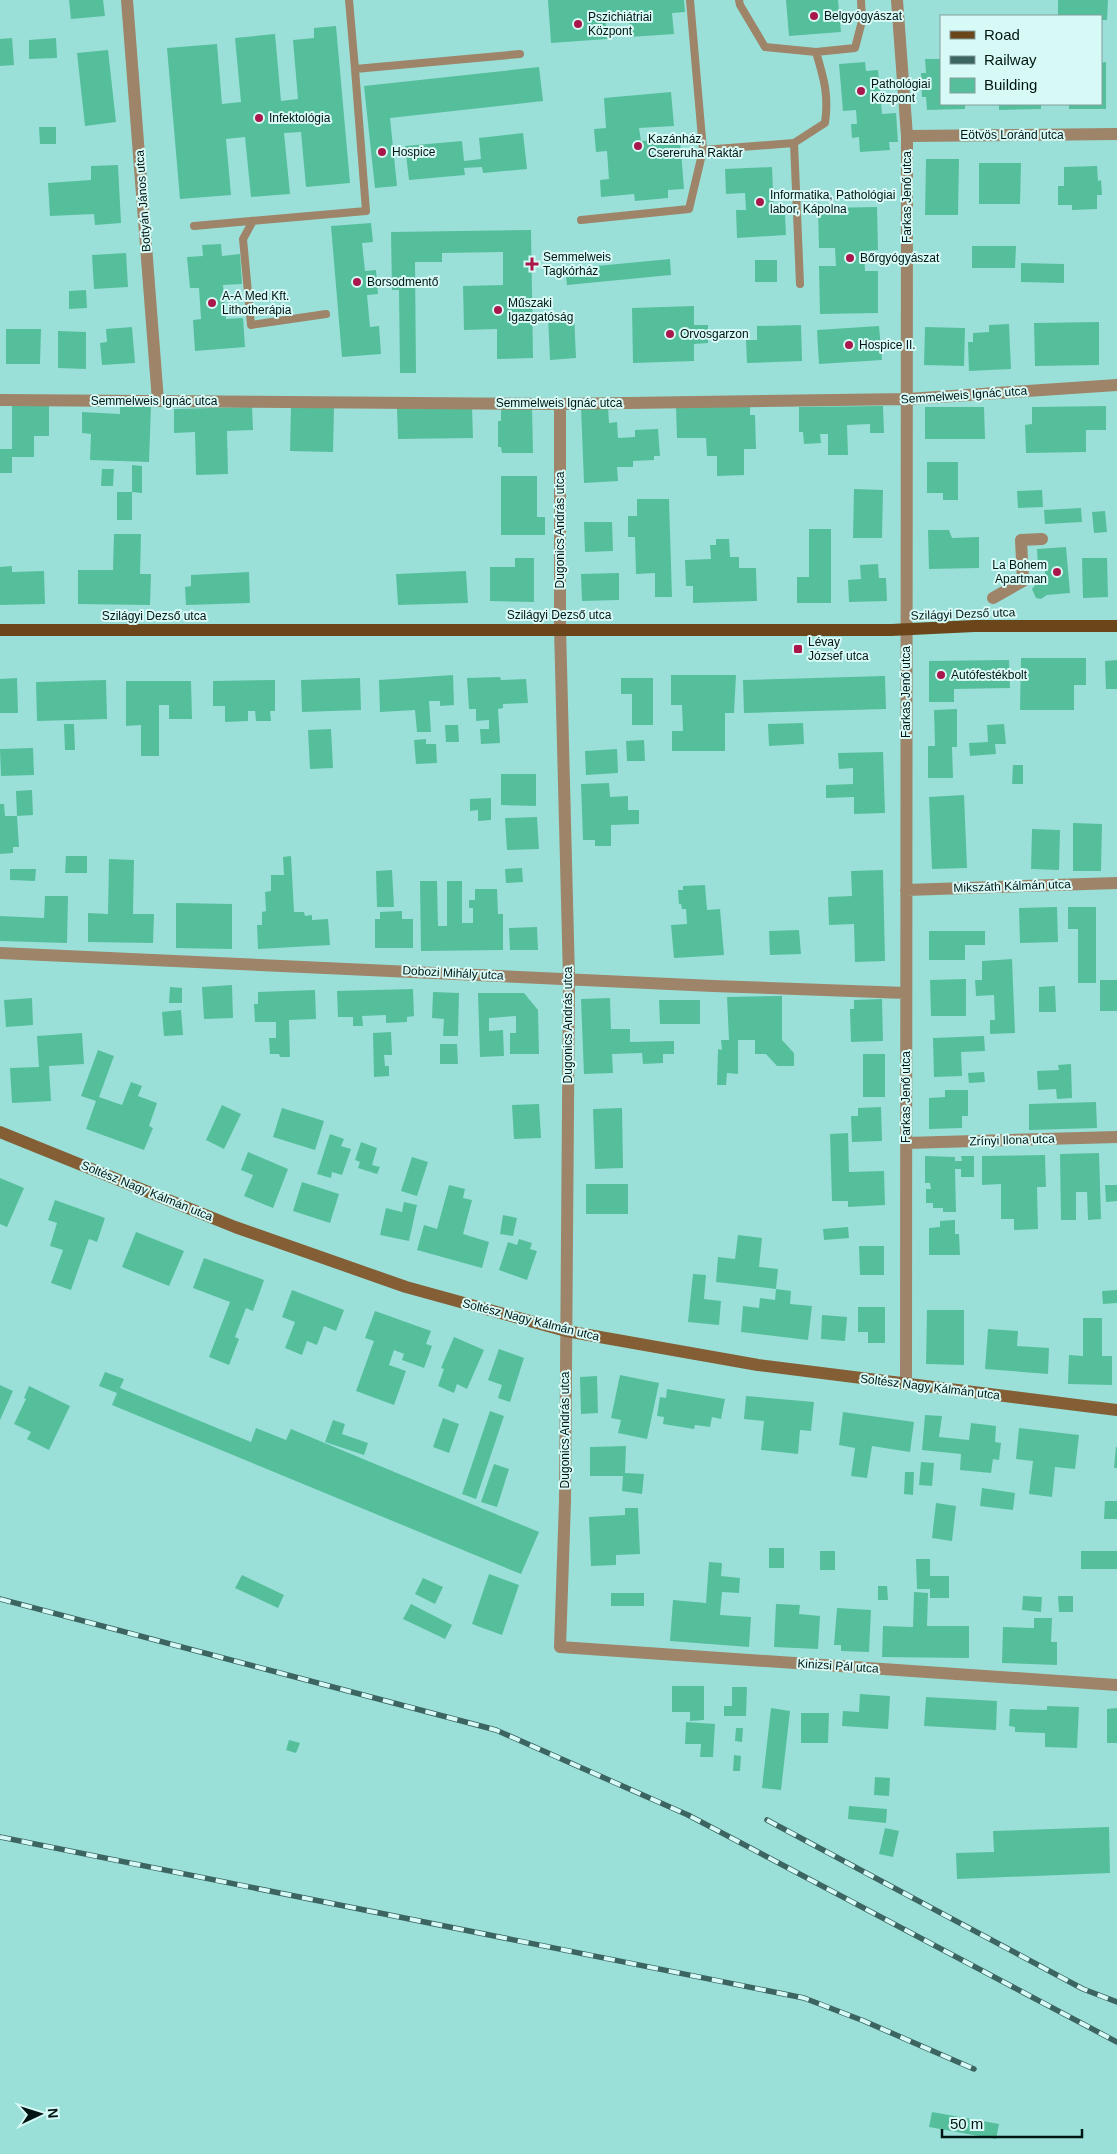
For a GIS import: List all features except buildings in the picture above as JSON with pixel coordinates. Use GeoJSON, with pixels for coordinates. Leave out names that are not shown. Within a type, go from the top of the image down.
{"type":"FeatureCollection","features":[{"type":"Feature","properties":{"kind":"main road","name":"Szilágyi Dezső utca"},"geometry":{"type":"LineString","coordinates":[[0,630],[906,629],[974,626],[1117,626]]}},
{"type":"Feature","properties":{"kind":"street","name":"Bottyán János utca"},"geometry":{"type":"LineString","coordinates":[[127,0],[158,401]]}},
{"type":"Feature","properties":{"kind":"street","name":"Farkas Jenő utca"},"geometry":{"type":"LineString","coordinates":[[897,0],[907,136],[906,1384]]}},
{"type":"Feature","properties":{"kind":"street","name":"Eötvös Loránd utca"},"geometry":{"type":"LineString","coordinates":[[907,136],[1117,134]]}},
{"type":"Feature","properties":{"kind":"street","name":"Semmelweis Ignác utca"},"geometry":{"type":"LineString","coordinates":[[0,400],[560,404],[908,399],[1117,385]]}},
{"type":"Feature","properties":{"kind":"street","name":"Dugonics András utca"},"geometry":{"type":"LineString","coordinates":[[560,404],[560,628],[569,978],[564,1501],[560,1647]]}},
{"type":"Feature","properties":{"kind":"street"},"geometry":{"type":"LineString","coordinates":[[992,598],[1023,581],[1021,540],[1042,539]]}},
{"type":"Feature","properties":{"kind":"street"},"geometry":{"type":"LineString","coordinates":[[1013,586],[1029,584]]}},
{"type":"Feature","properties":{"kind":"street","name":"Mikszáth Kálmán utca"},"geometry":{"type":"LineString","coordinates":[[906,890],[1117,883]]}},
{"type":"Feature","properties":{"kind":"street","name":"Dobozi Mihály utca"},"geometry":{"type":"LineString","coordinates":[[0,953],[713,986],[906,993]]}},
{"type":"Feature","properties":{"kind":"street","name":"Soltész Nagy Kálmán utca"},"geometry":{"type":"LineString","coordinates":[[0,1132],[235,1227],[388,1281],[566,1331],[758,1365],[1117,1410]]}},
{"type":"Feature","properties":{"kind":"street","name":"Zrínyi Ilona utca"},"geometry":{"type":"LineString","coordinates":[[906,1143],[1117,1137]]}},
{"type":"Feature","properties":{"kind":"street","name":"Kinizsi Pál utca"},"geometry":{"type":"LineString","coordinates":[[560,1647],[1117,1685]]}},
{"type":"Feature","properties":{"kind":"lane"},"geometry":{"type":"LineString","coordinates":[[194,226],[366,211],[349,0]]}},
{"type":"Feature","properties":{"kind":"lane"},"geometry":{"type":"LineString","coordinates":[[581,220],[689,209],[703,150],[690,0]]}},
{"type":"Feature","properties":{"kind":"lane"},"geometry":{"type":"LineString","coordinates":[[739,0],[740,6],[765,46],[816,52],[855,48],[862,21],[861,0]]}},
{"type":"Feature","properties":{"kind":"lane"},"geometry":{"type":"LineString","coordinates":[[703,150],[794,143],[825,123],[828,103],[816,52]]}},
{"type":"Feature","properties":{"kind":"lane"},"geometry":{"type":"LineString","coordinates":[[355,69],[520,54]]}},
{"type":"Feature","properties":{"kind":"lane"},"geometry":{"type":"LineString","coordinates":[[794,143],[800,284]]}},
{"type":"Feature","properties":{"kind":"lane"},"geometry":{"type":"LineString","coordinates":[[253,221],[243,239],[251,325],[326,314]]}},
{"type":"Feature","properties":{"kind":"railway"},"geometry":{"type":"LineString","coordinates":[[0,1599],[496,1730],[688,1815],[1117,2042]]}},
{"type":"Feature","properties":{"kind":"railway"},"geometry":{"type":"LineString","coordinates":[[767,1820],[1083,1989],[1117,2002]]}},
{"type":"Feature","properties":{"kind":"railway"},"geometry":{"type":"LineString","coordinates":[[0,1837],[804,1998],[864,2021],[974,2069]]}},
{"type":"Feature","properties":{"kind":"place","name":"Belgyógyászat"},"geometry":{"type":"Point","coordinates":[814,16]}},
{"type":"Feature","properties":{"kind":"place","name":"Pszichiátriai Központ"},"geometry":{"type":"Point","coordinates":[578,24]}},
{"type":"Feature","properties":{"kind":"place","name":"Pathológiai Központ"},"geometry":{"type":"Point","coordinates":[861,91]}},
{"type":"Feature","properties":{"kind":"place","name":"Infektológia"},"geometry":{"type":"Point","coordinates":[259,118]}},
{"type":"Feature","properties":{"kind":"place","name":"Kazánház, Csereruha Raktár"},"geometry":{"type":"Point","coordinates":[638,146]}},
{"type":"Feature","properties":{"kind":"place","name":"Hospice"},"geometry":{"type":"Point","coordinates":[382,152]}},
{"type":"Feature","properties":{"kind":"place","name":"Informatika, Pathológiai labor, Kápolna"},"geometry":{"type":"Point","coordinates":[760,202]}},
{"type":"Feature","properties":{"kind":"place","name":"Bőrgyógyászat"},"geometry":{"type":"Point","coordinates":[850,258]}},
{"type":"Feature","properties":{"kind":"place","name":"Semmelweis Tagkórház"},"geometry":{"type":"Point","coordinates":[532,264]}},
{"type":"Feature","properties":{"kind":"place","name":"Borsodmentő"},"geometry":{"type":"Point","coordinates":[357,282]}},
{"type":"Feature","properties":{"kind":"place","name":"A-A Med Kft. Lithotherápia"},"geometry":{"type":"Point","coordinates":[212,303]}},
{"type":"Feature","properties":{"kind":"place","name":"Műszaki Igazgatóság"},"geometry":{"type":"Point","coordinates":[498,310]}},
{"type":"Feature","properties":{"kind":"place","name":"Orvosgarzon"},"geometry":{"type":"Point","coordinates":[670,334]}},
{"type":"Feature","properties":{"kind":"place","name":"Hospice II."},"geometry":{"type":"Point","coordinates":[849,345]}},
{"type":"Feature","properties":{"kind":"place","name":"La Bohem Apartman"},"geometry":{"type":"Point","coordinates":[1057,572]}},
{"type":"Feature","properties":{"kind":"place","name":"Lévay József utca"},"geometry":{"type":"Point","coordinates":[798,649]}},
{"type":"Feature","properties":{"kind":"place","name":"Autófestékbolt"},"geometry":{"type":"Point","coordinates":[941,675]}}]}
